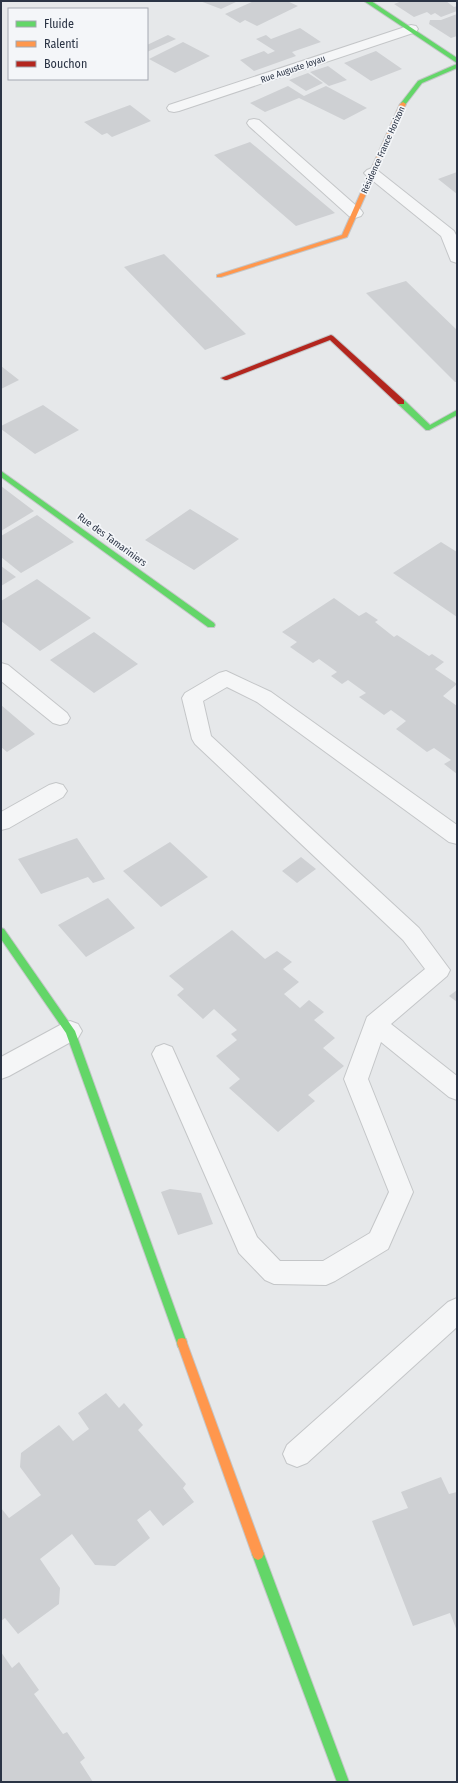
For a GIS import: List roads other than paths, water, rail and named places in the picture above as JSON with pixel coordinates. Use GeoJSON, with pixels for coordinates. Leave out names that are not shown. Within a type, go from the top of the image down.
{"type":"FeatureCollection","features":[{"type":"Feature","properties":{"kind":"street"},"geometry":{"type":"LineString","coordinates":[[367,1],[457,61]]}},
{"type":"Feature","properties":{"kind":"street","name":"Rue Auguste Joyau"},"geometry":{"type":"LineString","coordinates":[[174,108],[411,29]]}},
{"type":"Feature","properties":{"kind":"street","name":"Résidence France Horizon"},"geometry":{"type":"LineString","coordinates":[[218,276],[345,236],[405,100],[420,82],[457,66]]}},
{"type":"Feature","properties":{"kind":"street"},"geometry":{"type":"LineString","coordinates":[[254,123],[355,213]]}},
{"type":"Feature","properties":{"kind":"street"},"geometry":{"type":"LineString","coordinates":[[372,174],[448,234],[457,258]]}},
{"type":"Feature","properties":{"kind":"street"},"geometry":{"type":"LineString","coordinates":[[225,378],[331,337],[429,428],[457,412]]}},
{"type":"Feature","properties":{"kind":"street","name":"Rue des Tamariniers"},"geometry":{"type":"LineString","coordinates":[[1,473],[211,625]]}},
{"type":"Feature","properties":{"kind":"street"},"geometry":{"type":"LineString","coordinates":[[1,670],[60,718]]}},
{"type":"Feature","properties":{"kind":"street"},"geometry":{"type":"LineString","coordinates":[[164,1054],[248,1246],[274,1272],[326,1273],[379,1241],[401,1192],[356,1079],[375,1024],[439,970],[411,934],[202,739],[192,698],[226,678],[264,697],[457,836]]}},
{"type":"Feature","properties":{"kind":"street"},"geometry":{"type":"LineString","coordinates":[[1,822],[56,791]]}},
{"type":"Feature","properties":{"kind":"street"},"geometry":{"type":"LineString","coordinates":[[1,932],[70,1031],[240,1506],[343,1782]]}},
{"type":"Feature","properties":{"kind":"street"},"geometry":{"type":"LineString","coordinates":[[375,1024],[457,1090]]}},
{"type":"Feature","properties":{"kind":"street"},"geometry":{"type":"LineString","coordinates":[[1,1069],[70,1031]]}},
{"type":"Feature","properties":{"kind":"street"},"geometry":{"type":"LineString","coordinates":[[297,1454],[457,1310]]}}]}
